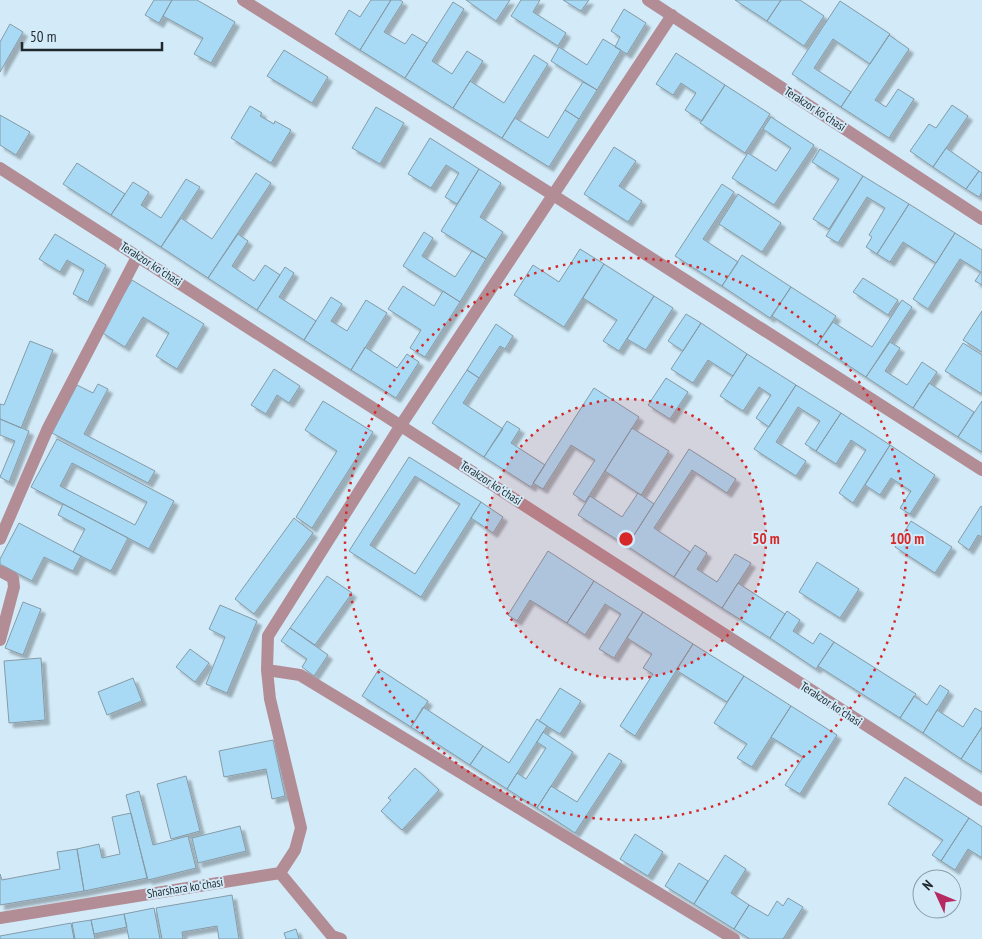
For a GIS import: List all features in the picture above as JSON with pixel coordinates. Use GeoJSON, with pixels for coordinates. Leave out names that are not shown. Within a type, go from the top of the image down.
{"type":"FeatureCollection","features":[{"type":"Feature","properties":{"kind":"street"},"geometry":{"type":"LineString","coordinates":[[242,0],[553,195],[982,470]]}},
{"type":"Feature","properties":{"kind":"street","name":"Terakzor koʻchasi"},"geometry":{"type":"LineString","coordinates":[[648,0],[982,219]]}},
{"type":"Feature","properties":{"kind":"street"},"geometry":{"type":"LineString","coordinates":[[335,938],[280,873],[295,850],[301,828],[270,699],[267,670],[268,636],[401,425],[672,15]]}},
{"type":"Feature","properties":{"kind":"street","name":"Terakzor koʻchasi"},"geometry":{"type":"LineString","coordinates":[[0,168],[138,255],[982,800]]}},
{"type":"Feature","properties":{"kind":"street"},"geometry":{"type":"LineString","coordinates":[[0,539],[48,428],[138,255]]}},
{"type":"Feature","properties":{"kind":"street"},"geometry":{"type":"LineString","coordinates":[[0,571],[13,578],[14,587],[0,640]]}},
{"type":"Feature","properties":{"kind":"street"},"geometry":{"type":"LineString","coordinates":[[267,670],[300,676],[734,939]]}},
{"type":"Feature","properties":{"kind":"street","name":"Sharshara koʻchasi"},"geometry":{"type":"LineString","coordinates":[[0,918],[280,873]]}},
{"type":"Feature","properties":{"kind":"building"},"geometry":{"type":"Polygon","coordinates":[[[154,0],[172,0],[159,23],[145,15],[154,0]]]}},
{"type":"Feature","properties":{"kind":"building"},"geometry":{"type":"Polygon","coordinates":[[[172,0],[197,0],[235,22],[211,63],[194,54],[203,38],[163,16],[172,0]]]}},
{"type":"Feature","properties":{"kind":"building"},"geometry":{"type":"Polygon","coordinates":[[[371,0],[391,0],[360,50],[335,34],[349,10],[360,17],[371,0]]]}},
{"type":"Feature","properties":{"kind":"building"},"geometry":{"type":"Polygon","coordinates":[[[391,0],[403,2],[384,32],[405,44],[412,34],[427,43],[405,78],[360,50],[391,0]]]}},
{"type":"Feature","properties":{"kind":"building"},"geometry":{"type":"Polygon","coordinates":[[[466,0],[510,0],[496,21],[466,0]]]}},
{"type":"Feature","properties":{"kind":"building"},"geometry":{"type":"Polygon","coordinates":[[[521,0],[540,0],[533,12],[566,33],[558,46],[511,16],[521,0]]]}},
{"type":"Feature","properties":{"kind":"building"},"geometry":{"type":"Polygon","coordinates":[[[563,0],[589,0],[581,11],[563,0]]]}},
{"type":"Feature","properties":{"kind":"building"},"geometry":{"type":"Polygon","coordinates":[[[735,0],[781,0],[767,21],[735,0]]]}},
{"type":"Feature","properties":{"kind":"building"},"geometry":{"type":"Polygon","coordinates":[[[781,0],[800,0],[824,16],[804,46],[767,21],[781,0]]]}},
{"type":"Feature","properties":{"kind":"building"},"geometry":{"type":"Polygon","coordinates":[[[840,1],[890,34],[870,64],[833,39],[814,68],[851,92],[841,107],[792,74],[840,1]]]}},
{"type":"Feature","properties":{"kind":"building"},"geometry":{"type":"Polygon","coordinates":[[[453,2],[464,9],[432,61],[452,74],[467,51],[483,61],[453,108],[405,78],[453,2]]]}},
{"type":"Feature","properties":{"kind":"building"},"geometry":{"type":"Polygon","coordinates":[[[624,9],[646,23],[627,54],[615,47],[620,37],[611,31],[624,9]]]}},
{"type":"Feature","properties":{"kind":"building"},"geometry":{"type":"Polygon","coordinates":[[[10,24],[23,32],[0,72],[0,42],[10,24]]]}},
{"type":"Feature","properties":{"kind":"building"},"geometry":{"type":"Polygon","coordinates":[[[889,35],[909,49],[875,100],[886,107],[898,89],[914,99],[889,138],[841,107],[889,35]]]}},
{"type":"Feature","properties":{"kind":"building"},"geometry":{"type":"Polygon","coordinates":[[[603,39],[621,50],[597,90],[551,61],[559,47],[587,65],[603,39]]]}},
{"type":"Feature","properties":{"kind":"building"},"geometry":{"type":"Polygon","coordinates":[[[284,50],[328,77],[312,103],[267,76],[284,50]]]}},
{"type":"Feature","properties":{"kind":"building"},"geometry":{"type":"Polygon","coordinates":[[[676,53],[725,85],[702,121],[685,110],[696,93],[681,83],[673,95],[656,84],[676,53]]]}},
{"type":"Feature","properties":{"kind":"building"},"geometry":{"type":"Polygon","coordinates":[[[534,55],[548,64],[502,138],[453,108],[470,81],[504,103],[534,55]]]}},
{"type":"Feature","properties":{"kind":"building"},"geometry":{"type":"Polygon","coordinates":[[[583,82],[597,90],[579,119],[565,110],[583,82]]]}},
{"type":"Feature","properties":{"kind":"building"},"geometry":{"type":"Polygon","coordinates":[[[725,85],[770,114],[745,153],[700,123],[725,85]]]}},
{"type":"Feature","properties":{"kind":"building"},"geometry":{"type":"Polygon","coordinates":[[[952,105],[968,116],[933,167],[910,151],[929,124],[936,128],[952,105]]]}},
{"type":"Feature","properties":{"kind":"building"},"geometry":{"type":"Polygon","coordinates":[[[250,106],[262,113],[260,116],[274,124],[275,121],[291,130],[271,163],[231,138],[250,106]]]}},
{"type":"Feature","properties":{"kind":"building"},"geometry":{"type":"Polygon","coordinates":[[[376,107],[404,123],[380,164],[352,148],[376,107]]]}},
{"type":"Feature","properties":{"kind":"building"},"geometry":{"type":"Polygon","coordinates":[[[565,110],[579,119],[549,167],[502,138],[515,118],[548,138],[565,110]]]}},
{"type":"Feature","properties":{"kind":"building"},"geometry":{"type":"Polygon","coordinates":[[[0,115],[30,132],[16,155],[0,145],[0,115]]]}},
{"type":"Feature","properties":{"kind":"building"},"geometry":{"type":"Polygon","coordinates":[[[771,117],[814,145],[774,205],[732,178],[748,153],[776,171],[791,148],[763,129],[771,117]]]}},
{"type":"Feature","properties":{"kind":"building"},"geometry":{"type":"Polygon","coordinates":[[[430,138],[479,169],[457,204],[445,197],[459,173],[446,165],[431,188],[408,174],[430,138]]]}},
{"type":"Feature","properties":{"kind":"building"},"geometry":{"type":"Polygon","coordinates":[[[614,147],[636,161],[619,186],[642,201],[628,222],[584,194],[614,147]]]}},
{"type":"Feature","properties":{"kind":"building"},"geometry":{"type":"Polygon","coordinates":[[[946,148],[979,171],[966,189],[933,167],[946,148]]]}},
{"type":"Feature","properties":{"kind":"building"},"geometry":{"type":"Polygon","coordinates":[[[820,149],[863,176],[829,229],[813,219],[839,179],[812,162],[820,149]]]}},
{"type":"Feature","properties":{"kind":"building"},"geometry":{"type":"Polygon","coordinates":[[[77,163],[125,194],[111,215],[63,184],[77,163]]]}},
{"type":"Feature","properties":{"kind":"building"},"geometry":{"type":"Polygon","coordinates":[[[479,169],[501,183],[480,217],[503,232],[486,259],[441,231],[479,169]]]}},
{"type":"Feature","properties":{"kind":"building"},"geometry":{"type":"Polygon","coordinates":[[[979,171],[982,173],[982,192],[979,197],[966,189],[979,171]]]}},
{"type":"Feature","properties":{"kind":"building"},"geometry":{"type":"Polygon","coordinates":[[[256,173],[271,183],[208,278],[161,247],[181,218],[212,239],[256,173]]]}},
{"type":"Feature","properties":{"kind":"building"},"geometry":{"type":"Polygon","coordinates":[[[863,176],[909,204],[877,254],[866,247],[872,237],[869,235],[885,208],[867,197],[838,243],[826,236],[863,176]]]}},
{"type":"Feature","properties":{"kind":"building"},"geometry":{"type":"Polygon","coordinates":[[[186,179],[200,187],[161,247],[111,215],[133,182],[149,192],[141,205],[161,218],[186,179]]]}},
{"type":"Feature","properties":{"kind":"building"},"geometry":{"type":"Polygon","coordinates":[[[722,184],[734,192],[703,239],[738,262],[722,286],[675,256],[722,184]]]}},
{"type":"Feature","properties":{"kind":"building"},"geometry":{"type":"Polygon","coordinates":[[[738,194],[781,223],[762,252],[719,224],[738,194]]]}},
{"type":"Feature","properties":{"kind":"building"},"geometry":{"type":"Polygon","coordinates":[[[909,204],[955,233],[936,263],[903,242],[890,262],[877,254],[909,204]]]}},
{"type":"Feature","properties":{"kind":"building"},"geometry":{"type":"Polygon","coordinates":[[[424,232],[433,238],[422,256],[455,277],[472,251],[486,259],[460,302],[403,266],[424,232]]]}},
{"type":"Feature","properties":{"kind":"building"},"geometry":{"type":"Polygon","coordinates":[[[955,233],[982,250],[982,285],[975,281],[981,272],[960,259],[928,309],[913,299],[955,233]]]}},
{"type":"Feature","properties":{"kind":"building"},"geometry":{"type":"Polygon","coordinates":[[[55,234],[106,265],[88,302],[73,294],[84,270],[67,260],[60,272],[39,259],[55,234]]]}},
{"type":"Feature","properties":{"kind":"building"},"geometry":{"type":"Polygon","coordinates":[[[238,234],[248,241],[232,266],[254,281],[265,265],[280,275],[257,310],[208,278],[238,234]]]}},
{"type":"Feature","properties":{"kind":"building"},"geometry":{"type":"Polygon","coordinates":[[[580,249],[604,264],[564,327],[514,295],[533,265],[559,282],[580,249]]]}},
{"type":"Feature","properties":{"kind":"building"},"geometry":{"type":"Polygon","coordinates":[[[742,255],[791,287],[770,318],[722,286],[742,255]]]}},
{"type":"Feature","properties":{"kind":"building"},"geometry":{"type":"Polygon","coordinates":[[[604,264],[654,296],[619,351],[603,341],[617,320],[583,298],[604,264]]]}},
{"type":"Feature","properties":{"kind":"building"},"geometry":{"type":"Polygon","coordinates":[[[285,267],[294,273],[279,297],[316,321],[304,340],[257,310],[285,267]]]}},
{"type":"Feature","properties":{"kind":"building"},"geometry":{"type":"Polygon","coordinates":[[[863,278],[898,300],[888,315],[853,292],[863,278]]]}},
{"type":"Feature","properties":{"kind":"building"},"geometry":{"type":"Polygon","coordinates":[[[132,280],[204,324],[177,369],[156,356],[169,333],[143,317],[125,347],[101,332],[132,280]]]}},
{"type":"Feature","properties":{"kind":"building"},"geometry":{"type":"Polygon","coordinates":[[[403,286],[434,306],[443,291],[460,302],[425,357],[410,348],[421,330],[388,309],[403,286]]]}},
{"type":"Feature","properties":{"kind":"building"},"geometry":{"type":"Polygon","coordinates":[[[791,287],[836,316],[817,345],[772,316],[791,287]]]}},
{"type":"Feature","properties":{"kind":"building"},"geometry":{"type":"Polygon","coordinates":[[[654,296],[673,308],[646,350],[627,339],[654,296]]]}},
{"type":"Feature","properties":{"kind":"building"},"geometry":{"type":"Polygon","coordinates":[[[331,297],[342,304],[331,321],[347,331],[366,300],[387,313],[351,370],[304,340],[331,297]]]}},
{"type":"Feature","properties":{"kind":"building"},"geometry":{"type":"Polygon","coordinates":[[[902,300],[912,307],[866,377],[817,345],[833,322],[872,347],[902,300]]]}},
{"type":"Feature","properties":{"kind":"building"},"geometry":{"type":"Polygon","coordinates":[[[982,311],[982,352],[963,340],[982,311]]]}},
{"type":"Feature","properties":{"kind":"building"},"geometry":{"type":"Polygon","coordinates":[[[686,314],[701,323],[683,351],[668,341],[686,314]]]}},
{"type":"Feature","properties":{"kind":"building"},"geometry":{"type":"Polygon","coordinates":[[[701,323],[747,354],[733,376],[708,360],[693,383],[671,369],[701,323]]]}},
{"type":"Feature","properties":{"kind":"building"},"geometry":{"type":"Polygon","coordinates":[[[496,324],[513,336],[505,349],[500,346],[479,378],[467,370],[496,324]]]}},
{"type":"Feature","properties":{"kind":"building"},"geometry":{"type":"Polygon","coordinates":[[[30,341],[53,350],[21,428],[0,419],[0,404],[4,405],[30,341]]]}},
{"type":"Feature","properties":{"kind":"building"},"geometry":{"type":"Polygon","coordinates":[[[890,342],[900,348],[885,371],[907,385],[922,362],[937,372],[913,408],[866,377],[890,342]]]}},
{"type":"Feature","properties":{"kind":"building"},"geometry":{"type":"Polygon","coordinates":[[[963,343],[982,355],[982,394],[945,371],[963,343]]]}},
{"type":"Feature","properties":{"kind":"building"},"geometry":{"type":"Polygon","coordinates":[[[365,347],[397,368],[407,354],[419,362],[396,398],[351,370],[365,347]]]}},
{"type":"Feature","properties":{"kind":"building"},"geometry":{"type":"Polygon","coordinates":[[[747,354],[796,385],[769,427],[756,418],[771,395],[759,387],[743,411],[720,396],[747,354]]]}},
{"type":"Feature","properties":{"kind":"building"},"geometry":{"type":"Polygon","coordinates":[[[274,369],[300,386],[289,403],[277,395],[266,414],[251,405],[274,369]]]}},
{"type":"Feature","properties":{"kind":"building"},"geometry":{"type":"Polygon","coordinates":[[[467,370],[479,378],[463,403],[503,429],[484,457],[432,423],[467,370]]]}},
{"type":"Feature","properties":{"kind":"building"},"geometry":{"type":"Polygon","coordinates":[[[666,378],[688,392],[670,419],[648,405],[666,378]]]}},
{"type":"Feature","properties":{"kind":"building"},"geometry":{"type":"Polygon","coordinates":[[[929,383],[974,412],[958,437],[913,408],[929,383]]]}},
{"type":"Feature","properties":{"kind":"building"},"geometry":{"type":"Polygon","coordinates":[[[98,384],[108,389],[84,434],[155,471],[148,483],[52,433],[77,385],[93,393],[98,384]]]}},
{"type":"Feature","properties":{"kind":"building"},"geometry":{"type":"Polygon","coordinates":[[[796,385],[841,413],[816,451],[805,444],[820,421],[798,407],[776,442],[806,461],[796,476],[754,449],[796,385]]]}},
{"type":"Feature","properties":{"kind":"building"},"geometry":{"type":"Polygon","coordinates":[[[594,388],[639,417],[585,502],[573,494],[595,460],[571,445],[543,489],[533,483],[594,388]]]}},
{"type":"Feature","properties":{"kind":"building"},"geometry":{"type":"Polygon","coordinates":[[[323,401],[373,432],[312,528],[296,517],[337,451],[305,430],[323,401]]]}},
{"type":"Feature","properties":{"kind":"building"},"geometry":{"type":"Polygon","coordinates":[[[982,401],[982,452],[958,437],[982,401]]]}},
{"type":"Feature","properties":{"kind":"building"},"geometry":{"type":"Polygon","coordinates":[[[841,413],[890,445],[853,503],[839,493],[866,450],[851,440],[836,464],[816,451],[841,413]]]}},
{"type":"Feature","properties":{"kind":"building"},"geometry":{"type":"Polygon","coordinates":[[[0,419],[29,431],[9,482],[0,477],[15,441],[0,435],[0,419]]]}},
{"type":"Feature","properties":{"kind":"building"},"geometry":{"type":"Polygon","coordinates":[[[507,421],[520,429],[511,443],[545,465],[531,487],[484,457],[507,421]]]}},
{"type":"Feature","properties":{"kind":"building"},"geometry":{"type":"Polygon","coordinates":[[[632,428],[669,451],[641,495],[605,471],[632,428]]]}},
{"type":"Feature","properties":{"kind":"building"},"geometry":{"type":"Polygon","coordinates":[[[57,439],[174,501],[149,549],[31,487],[57,439]],[[72,463],[60,486],[135,525],[147,502],[72,463]]]}},
{"type":"Feature","properties":{"kind":"building"},"geometry":{"type":"Polygon","coordinates":[[[890,445],[935,475],[910,514],[900,508],[911,491],[891,478],[880,495],[865,485],[890,445]]]}},
{"type":"Feature","properties":{"kind":"building"},"geometry":{"type":"Polygon","coordinates":[[[689,449],[736,479],[727,493],[692,470],[654,528],[690,552],[674,577],[627,546],[689,449]]]}},
{"type":"Feature","properties":{"kind":"building"},"geometry":{"type":"Polygon","coordinates":[[[409,457],[481,502],[421,597],[349,551],[409,457]],[[415,476],[370,545],[415,574],[460,504],[415,476]]]}},
{"type":"Feature","properties":{"kind":"building"},"geometry":{"type":"Polygon","coordinates":[[[638,493],[654,504],[627,546],[578,515],[590,496],[622,517],[638,493]]]}},
{"type":"Feature","properties":{"kind":"building"},"geometry":{"type":"Polygon","coordinates":[[[481,502],[503,517],[493,533],[471,518],[481,502]]]}},
{"type":"Feature","properties":{"kind":"building"},"geometry":{"type":"Polygon","coordinates":[[[63,504],[128,538],[111,571],[73,552],[85,529],[58,515],[63,504]]]}},
{"type":"Feature","properties":{"kind":"building"},"geometry":{"type":"Polygon","coordinates":[[[981,506],[982,537],[978,535],[969,550],[958,542],[981,506]]]}},
{"type":"Feature","properties":{"kind":"building"},"geometry":{"type":"Polygon","coordinates":[[[294,518],[313,533],[254,614],[235,599],[294,518]]]}},
{"type":"Feature","properties":{"kind":"building"},"geometry":{"type":"Polygon","coordinates":[[[911,521],[952,547],[935,573],[895,547],[911,521]]]}},
{"type":"Feature","properties":{"kind":"building"},"geometry":{"type":"Polygon","coordinates":[[[19,523],[81,556],[73,571],[44,557],[32,581],[0,564],[0,559],[19,523]]]}},
{"type":"Feature","properties":{"kind":"building"},"geometry":{"type":"Polygon","coordinates":[[[695,545],[707,553],[697,569],[717,582],[735,554],[751,563],[722,608],[674,577],[695,545]]]}},
{"type":"Feature","properties":{"kind":"building"},"geometry":{"type":"Polygon","coordinates":[[[548,551],[594,581],[567,623],[530,600],[517,621],[508,615],[548,551]]]}},
{"type":"Feature","properties":{"kind":"building"},"geometry":{"type":"Polygon","coordinates":[[[817,562],[859,589],[840,618],[799,592],[817,562]]]}},
{"type":"Feature","properties":{"kind":"building"},"geometry":{"type":"Polygon","coordinates":[[[327,576],[352,593],[315,645],[290,628],[327,576]]]}},
{"type":"Feature","properties":{"kind":"building"},"geometry":{"type":"Polygon","coordinates":[[[594,581],[643,612],[614,658],[599,649],[621,614],[605,604],[585,635],[567,623],[594,581]]]}},
{"type":"Feature","properties":{"kind":"building"},"geometry":{"type":"Polygon","coordinates":[[[738,583],[785,614],[770,638],[722,608],[738,583]]]}},
{"type":"Feature","properties":{"kind":"building"},"geometry":{"type":"Polygon","coordinates":[[[23,602],[41,609],[23,655],[5,648],[23,602]]]}},
{"type":"Feature","properties":{"kind":"building"},"geometry":{"type":"Polygon","coordinates":[[[220,605],[257,621],[227,693],[206,684],[225,637],[209,629],[220,605]]]}},
{"type":"Feature","properties":{"kind":"building"},"geometry":{"type":"Polygon","coordinates":[[[787,611],[800,620],[793,631],[813,644],[820,633],[834,642],[816,669],[770,638],[787,611]]]}},
{"type":"Feature","properties":{"kind":"building"},"geometry":{"type":"Polygon","coordinates":[[[643,612],[693,644],[635,736],[620,726],[653,674],[643,668],[652,654],[627,638],[643,612]]]}},
{"type":"Feature","properties":{"kind":"building"},"geometry":{"type":"Polygon","coordinates":[[[290,628],[328,655],[314,676],[302,667],[307,659],[281,641],[290,628]]]}},
{"type":"Feature","properties":{"kind":"building"},"geometry":{"type":"Polygon","coordinates":[[[834,642],[916,694],[900,718],[818,666],[834,642]]]}},
{"type":"Feature","properties":{"kind":"building"},"geometry":{"type":"Polygon","coordinates":[[[693,644],[744,676],[727,702],[676,670],[693,644]]]}},
{"type":"Feature","properties":{"kind":"building"},"geometry":{"type":"Polygon","coordinates":[[[190,649],[209,663],[195,682],[176,667],[190,649]]]}},
{"type":"Feature","properties":{"kind":"building"},"geometry":{"type":"Polygon","coordinates":[[[41,658],[45,720],[9,723],[4,661],[41,658]]]}},
{"type":"Feature","properties":{"kind":"building"},"geometry":{"type":"Polygon","coordinates":[[[379,669],[428,701],[411,727],[362,696],[379,669]]]}},
{"type":"Feature","properties":{"kind":"building"},"geometry":{"type":"Polygon","coordinates":[[[744,676],[791,706],[752,767],[737,758],[747,744],[714,723],[744,676]]]}},
{"type":"Feature","properties":{"kind":"building"},"geometry":{"type":"Polygon","coordinates":[[[133,678],[142,701],[107,715],[98,692],[133,678]]]}},
{"type":"Feature","properties":{"kind":"building"},"geometry":{"type":"Polygon","coordinates":[[[940,685],[949,691],[923,733],[900,718],[914,696],[927,705],[940,685]]]}},
{"type":"Feature","properties":{"kind":"building"},"geometry":{"type":"Polygon","coordinates":[[[560,688],[581,701],[560,734],[539,721],[560,688]]]}},
{"type":"Feature","properties":{"kind":"building"},"geometry":{"type":"Polygon","coordinates":[[[791,706],[837,735],[800,794],[785,785],[803,757],[771,737],[791,706]]]}},
{"type":"Feature","properties":{"kind":"building"},"geometry":{"type":"Polygon","coordinates":[[[423,707],[483,746],[470,765],[411,727],[423,707]]]}},
{"type":"Feature","properties":{"kind":"building"},"geometry":{"type":"Polygon","coordinates":[[[975,708],[982,712],[982,727],[961,759],[923,733],[937,710],[963,727],[975,708]]]}},
{"type":"Feature","properties":{"kind":"building"},"geometry":{"type":"Polygon","coordinates":[[[537,719],[547,726],[507,789],[470,765],[483,746],[509,763],[537,719]]]}},
{"type":"Feature","properties":{"kind":"building"},"geometry":{"type":"Polygon","coordinates":[[[982,727],[982,772],[961,759],[982,727]]]}},
{"type":"Feature","properties":{"kind":"building"},"geometry":{"type":"Polygon","coordinates":[[[543,732],[573,752],[537,808],[507,789],[517,773],[526,779],[546,748],[537,742],[543,732]]]}},
{"type":"Feature","properties":{"kind":"building"},"geometry":{"type":"Polygon","coordinates":[[[273,740],[285,796],[272,799],[266,769],[224,777],[219,751],[273,740]]]}},
{"type":"Feature","properties":{"kind":"building"},"geometry":{"type":"Polygon","coordinates":[[[609,753],[622,761],[575,833],[537,808],[551,786],[577,802],[609,753]]]}},
{"type":"Feature","properties":{"kind":"building"},"geometry":{"type":"Polygon","coordinates":[[[415,768],[439,790],[402,830],[381,811],[391,800],[388,798],[415,768]]]}},
{"type":"Feature","properties":{"kind":"building"},"geometry":{"type":"Polygon","coordinates":[[[186,776],[200,831],[171,839],[157,784],[186,776]]]}},
{"type":"Feature","properties":{"kind":"building"},"geometry":{"type":"Polygon","coordinates":[[[905,777],[969,818],[941,861],[932,855],[943,840],[888,804],[905,777]]]}},
{"type":"Feature","properties":{"kind":"building"},"geometry":{"type":"Polygon","coordinates":[[[139,791],[153,845],[188,836],[196,868],[148,880],[126,795],[139,791]]]}},
{"type":"Feature","properties":{"kind":"building"},"geometry":{"type":"Polygon","coordinates":[[[131,813],[147,878],[84,891],[77,849],[99,844],[102,858],[120,854],[112,817],[131,813]]]}},
{"type":"Feature","properties":{"kind":"building"},"geometry":{"type":"Polygon","coordinates":[[[969,818],[982,827],[982,858],[968,849],[956,869],[941,861],[969,818]]]}},
{"type":"Feature","properties":{"kind":"building"},"geometry":{"type":"Polygon","coordinates":[[[240,826],[246,851],[198,863],[192,838],[240,826]]]}},
{"type":"Feature","properties":{"kind":"building"},"geometry":{"type":"Polygon","coordinates":[[[635,834],[663,852],[648,876],[620,859],[635,834]]]}},
{"type":"Feature","properties":{"kind":"building"},"geometry":{"type":"Polygon","coordinates":[[[77,849],[84,891],[0,905],[0,874],[2,880],[60,869],[57,852],[77,849]]]}},
{"type":"Feature","properties":{"kind":"building"},"geometry":{"type":"Polygon","coordinates":[[[725,855],[746,869],[731,893],[749,905],[734,929],[694,904],[725,855]]]}},
{"type":"Feature","properties":{"kind":"building"},"geometry":{"type":"Polygon","coordinates":[[[679,863],[708,881],[694,904],[665,886],[679,863]]]}},
{"type":"Feature","properties":{"kind":"building"},"geometry":{"type":"Polygon","coordinates":[[[232,895],[239,939],[219,939],[217,926],[182,932],[183,939],[162,939],[156,908],[232,895]]]}},
{"type":"Feature","properties":{"kind":"building"},"geometry":{"type":"Polygon","coordinates":[[[788,898],[803,907],[783,939],[750,939],[734,929],[749,905],[768,916],[777,901],[783,906],[788,898]]]}},
{"type":"Feature","properties":{"kind":"building"},"geometry":{"type":"Polygon","coordinates":[[[154,908],[160,939],[129,939],[124,914],[154,908]]]}},
{"type":"Feature","properties":{"kind":"building"},"geometry":{"type":"Polygon","coordinates":[[[124,914],[127,927],[94,934],[91,920],[124,914]]]}},
{"type":"Feature","properties":{"kind":"building"},"geometry":{"type":"Polygon","coordinates":[[[91,920],[95,939],[75,939],[72,923],[91,920]]]}},
{"type":"Feature","properties":{"kind":"building"},"geometry":{"type":"Polygon","coordinates":[[[71,923],[74,939],[0,939],[0,936],[71,923]]]}},
{"type":"Feature","properties":{"kind":"building"},"geometry":{"type":"Polygon","coordinates":[[[296,929],[299,939],[286,939],[284,933],[296,929]]]}}]}
